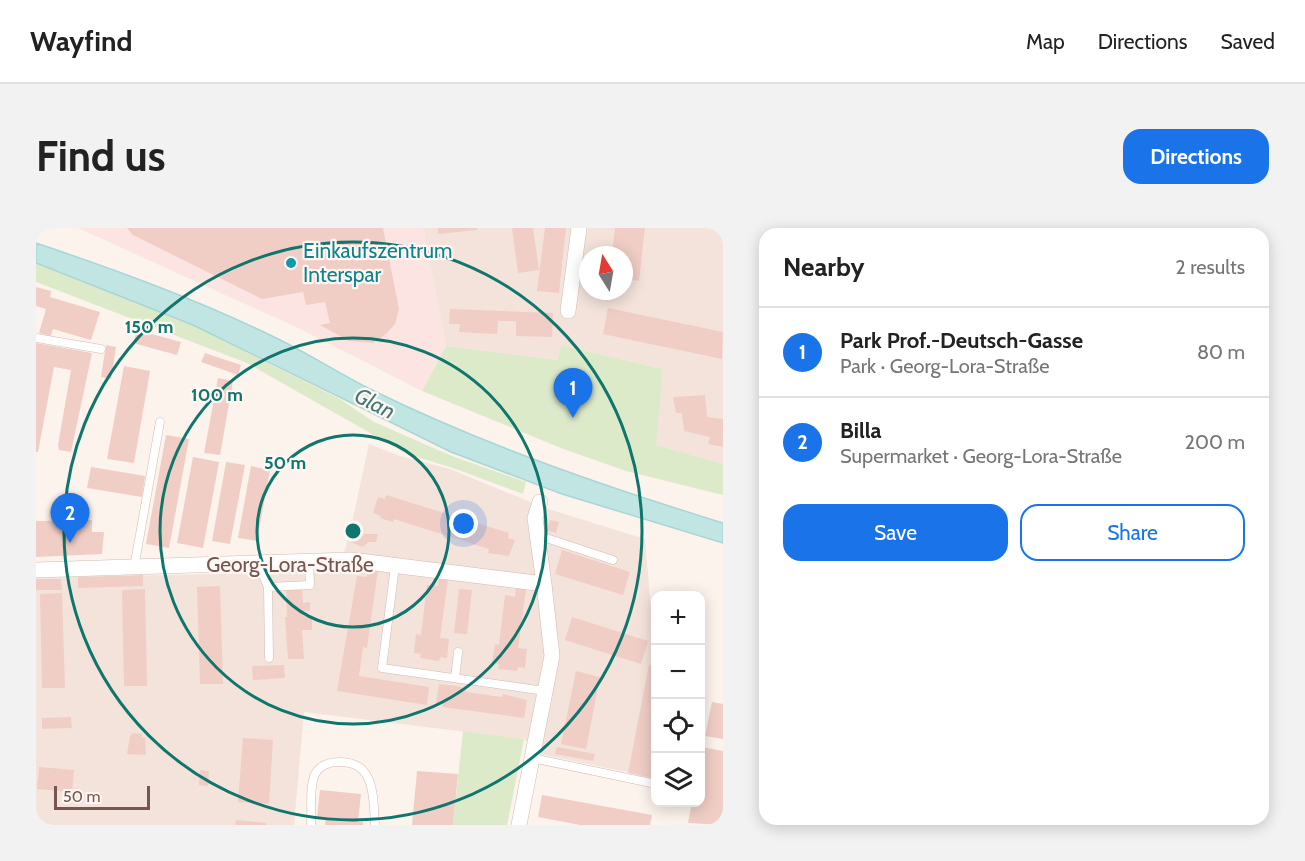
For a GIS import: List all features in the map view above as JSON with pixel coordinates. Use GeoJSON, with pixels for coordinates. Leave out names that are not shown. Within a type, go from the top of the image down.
{"type":"FeatureCollection","features":[{"type":"Feature","properties":{"kind":"street"},"geometry":{"type":"LineString","coordinates":[[568,311],[579,228]]}},
{"type":"Feature","properties":{"kind":"street"},"geometry":{"type":"LineString","coordinates":[[519,825],[546,691],[552,645],[535,518],[540,502]]}},
{"type":"Feature","properties":{"kind":"street","name":"Georg-Lora-Straße"},"geometry":{"type":"LineString","coordinates":[[36,570],[351,560],[544,584]]}},
{"type":"Feature","properties":{"kind":"lane"},"geometry":{"type":"LineString","coordinates":[[36,338],[101,349]]}},
{"type":"Feature","properties":{"kind":"lane"},"geometry":{"type":"LineString","coordinates":[[135,568],[160,422]]}},
{"type":"Feature","properties":{"kind":"lane"},"geometry":{"type":"LineString","coordinates":[[537,535],[614,560]]}},
{"type":"Feature","properties":{"kind":"lane"},"geometry":{"type":"LineString","coordinates":[[268,586],[310,585],[309,562]]}},
{"type":"Feature","properties":{"kind":"lane"},"geometry":{"type":"LineString","coordinates":[[258,564],[268,586],[269,658]]}},
{"type":"Feature","properties":{"kind":"lane"},"geometry":{"type":"LineString","coordinates":[[395,566],[382,668],[546,691]]}},
{"type":"Feature","properties":{"kind":"lane"},"geometry":{"type":"LineString","coordinates":[[455,678],[458,652]]}},
{"type":"Feature","properties":{"kind":"lane"},"geometry":{"type":"LineString","coordinates":[[532,758],[651,783]]}},
{"type":"Feature","properties":{"kind":"lane"},"geometry":{"type":"LineString","coordinates":[[311,825],[315,775],[321,767],[331,762],[347,762],[359,766],[367,773],[372,785],[375,825]]}},
{"type":"Feature","properties":{"kind":"shaded area"},"geometry":{"type":"Polygon","coordinates":[[[78,228],[423,228],[446,346],[422,391],[298,328],[78,228]]]}},
{"type":"Feature","properties":{"kind":"shaded area"},"geometry":{"type":"Polygon","coordinates":[[[423,228],[723,228],[723,464],[655,445],[663,369],[561,345],[559,360],[446,346],[423,228]]]}},
{"type":"Feature","properties":{"kind":"shaded area"},"geometry":{"type":"Polygon","coordinates":[[[369,444],[400,456],[450,469],[545,508],[645,539],[651,610],[651,777],[540,754],[524,739],[304,712],[294,825],[36,825],[36,578],[339,571],[369,444]]]}},
{"type":"Feature","properties":{"kind":"green space"},"geometry":{"type":"Polygon","coordinates":[[[36,263],[193,325],[340,399],[374,422],[452,456],[526,482],[523,494],[407,454],[247,363],[36,282],[36,263]]]}},
{"type":"Feature","properties":{"kind":"green space"},"geometry":{"type":"Polygon","coordinates":[[[561,345],[663,369],[656,445],[723,464],[723,495],[626,471],[561,448],[422,391],[446,346],[558,360],[561,345]]]}},
{"type":"Feature","properties":{"kind":"green space"},"geometry":{"type":"Polygon","coordinates":[[[463,731],[524,739],[507,825],[453,825],[463,731]]]}},
{"type":"Feature","properties":{"kind":"water","name":"Glan"},"geometry":{"type":"Polygon","coordinates":[[[36,243],[185,297],[243,322],[285,342],[372,390],[457,429],[589,479],[723,523],[723,543],[562,494],[451,452],[193,325],[36,263],[36,243]]]}},
{"type":"Feature","properties":{"kind":"building","name":"Einkaufszentrum Interspar"},"geometry":{"type":"Polygon","coordinates":[[[127,228],[383,228],[399,309],[395,324],[373,343],[349,341],[320,325],[330,323],[325,302],[306,305],[303,292],[262,299],[133,235],[127,228]]]}},
{"type":"Feature","properties":{"kind":"building"},"geometry":{"type":"Polygon","coordinates":[[[438,228],[477,228],[477,230],[438,234],[438,228]]]}},
{"type":"Feature","properties":{"kind":"building"},"geometry":{"type":"Polygon","coordinates":[[[512,228],[533,228],[539,270],[518,273],[512,228]]]}},
{"type":"Feature","properties":{"kind":"building"},"geometry":{"type":"Polygon","coordinates":[[[545,228],[566,228],[559,293],[537,291],[545,228]]]}},
{"type":"Feature","properties":{"kind":"building"},"geometry":{"type":"Polygon","coordinates":[[[615,228],[645,228],[639,281],[633,280],[633,246],[613,246],[615,228]]]}},
{"type":"Feature","properties":{"kind":"building"},"geometry":{"type":"Polygon","coordinates":[[[36,287],[51,291],[50,297],[100,312],[91,340],[53,329],[51,336],[39,333],[46,309],[36,306],[36,287]]]}},
{"type":"Feature","properties":{"kind":"building"},"geometry":{"type":"Polygon","coordinates":[[[608,308],[723,332],[722,359],[603,334],[608,308]]]}},
{"type":"Feature","properties":{"kind":"building"},"geometry":{"type":"Polygon","coordinates":[[[450,309],[553,313],[552,337],[516,336],[516,321],[498,321],[497,334],[459,332],[460,324],[449,324],[450,309]]]}},
{"type":"Feature","properties":{"kind":"building"},"geometry":{"type":"Polygon","coordinates":[[[137,330],[181,342],[177,355],[133,343],[137,330]]]}},
{"type":"Feature","properties":{"kind":"building"},"geometry":{"type":"Polygon","coordinates":[[[36,343],[92,353],[71,452],[59,450],[58,445],[71,370],[54,367],[38,452],[36,452],[36,343]]]}},
{"type":"Feature","properties":{"kind":"building"},"geometry":{"type":"Polygon","coordinates":[[[106,345],[116,347],[111,379],[101,377],[106,345]]]}},
{"type":"Feature","properties":{"kind":"building"},"geometry":{"type":"Polygon","coordinates":[[[205,353],[241,365],[238,375],[201,362],[205,353]]]}},
{"type":"Feature","properties":{"kind":"building"},"geometry":{"type":"Polygon","coordinates":[[[124,366],[150,371],[134,463],[107,459],[124,366]]]}},
{"type":"Feature","properties":{"kind":"building"},"geometry":{"type":"Polygon","coordinates":[[[218,378],[233,381],[220,455],[204,453],[218,378]]]}},
{"type":"Feature","properties":{"kind":"building"},"geometry":{"type":"Polygon","coordinates":[[[705,395],[707,417],[723,419],[723,447],[708,444],[710,437],[684,431],[682,413],[676,413],[673,397],[705,395]]]}},
{"type":"Feature","properties":{"kind":"building"},"geometry":{"type":"Polygon","coordinates":[[[166,435],[189,439],[169,548],[146,544],[166,435]]]}},
{"type":"Feature","properties":{"kind":"building"},"geometry":{"type":"Polygon","coordinates":[[[193,457],[219,462],[203,548],[177,543],[193,457]]]}},
{"type":"Feature","properties":{"kind":"building"},"geometry":{"type":"Polygon","coordinates":[[[226,462],[245,465],[230,544],[212,541],[226,462]]]}},
{"type":"Feature","properties":{"kind":"building"},"geometry":{"type":"Polygon","coordinates":[[[251,466],[270,470],[257,541],[238,538],[251,466]]]}},
{"type":"Feature","properties":{"kind":"building"},"geometry":{"type":"Polygon","coordinates":[[[91,467],[145,476],[142,497],[87,488],[91,467]]]}},
{"type":"Feature","properties":{"kind":"building"},"geometry":{"type":"Polygon","coordinates":[[[386,495],[509,533],[508,538],[515,540],[509,556],[488,553],[489,549],[394,519],[393,522],[380,518],[381,516],[373,513],[378,497],[385,499],[386,495]]]}},
{"type":"Feature","properties":{"kind":"building"},"geometry":{"type":"Polygon","coordinates":[[[92,520],[92,532],[104,532],[102,554],[36,557],[36,521],[92,520]]]}},
{"type":"Feature","properties":{"kind":"building"},"geometry":{"type":"Polygon","coordinates":[[[550,520],[559,522],[556,533],[547,530],[550,520]]]}},
{"type":"Feature","properties":{"kind":"building"},"geometry":{"type":"Polygon","coordinates":[[[364,534],[378,534],[376,542],[369,542],[362,547],[351,542],[364,534]]]}},
{"type":"Feature","properties":{"kind":"building"},"geometry":{"type":"Polygon","coordinates":[[[562,550],[630,572],[623,595],[555,574],[562,550]]]}},
{"type":"Feature","properties":{"kind":"building"},"geometry":{"type":"Polygon","coordinates":[[[368,568],[378,570],[367,648],[363,647],[359,676],[429,687],[427,705],[337,691],[357,576],[367,577],[368,568]]]}},
{"type":"Feature","properties":{"kind":"building"},"geometry":{"type":"Polygon","coordinates":[[[143,575],[143,586],[78,588],[78,577],[143,575]]]}},
{"type":"Feature","properties":{"kind":"building"},"geometry":{"type":"Polygon","coordinates":[[[439,578],[448,579],[440,638],[449,639],[447,658],[440,657],[439,661],[420,658],[421,654],[414,653],[416,634],[421,635],[427,585],[438,586],[439,578]]]}},
{"type":"Feature","properties":{"kind":"building"},"geometry":{"type":"Polygon","coordinates":[[[36,579],[61,579],[62,590],[36,590],[36,579]]]}},
{"type":"Feature","properties":{"kind":"building"},"geometry":{"type":"Polygon","coordinates":[[[220,586],[223,684],[200,684],[197,587],[220,586]]]}},
{"type":"Feature","properties":{"kind":"building"},"geometry":{"type":"Polygon","coordinates":[[[302,587],[303,603],[310,602],[310,611],[302,611],[303,616],[312,615],[312,630],[302,630],[304,659],[288,659],[285,617],[287,617],[286,588],[302,587]]]}},
{"type":"Feature","properties":{"kind":"building"},"geometry":{"type":"Polygon","coordinates":[[[516,588],[526,589],[518,648],[527,649],[525,668],[518,667],[517,671],[498,669],[499,664],[492,663],[495,644],[499,645],[505,595],[515,597],[516,588]]]}},
{"type":"Feature","properties":{"kind":"building"},"geometry":{"type":"Polygon","coordinates":[[[145,589],[147,686],[124,686],[122,590],[145,589]]]}},
{"type":"Feature","properties":{"kind":"building"},"geometry":{"type":"Polygon","coordinates":[[[459,589],[472,590],[467,634],[454,633],[459,589]]]}},
{"type":"Feature","properties":{"kind":"building"},"geometry":{"type":"Polygon","coordinates":[[[62,593],[65,688],[42,688],[40,594],[62,593]]]}},
{"type":"Feature","properties":{"kind":"building"},"geometry":{"type":"Polygon","coordinates":[[[572,617],[648,641],[641,664],[565,640],[572,617]]]}},
{"type":"Feature","properties":{"kind":"building"},"geometry":{"type":"Polygon","coordinates":[[[284,665],[285,678],[253,680],[252,666],[284,665]]]}},
{"type":"Feature","properties":{"kind":"building"},"geometry":{"type":"Polygon","coordinates":[[[649,665],[651,665],[651,778],[628,773],[649,665]]]}},
{"type":"Feature","properties":{"kind":"building"},"geometry":{"type":"Polygon","coordinates":[[[576,671],[600,677],[586,749],[561,744],[576,671]]]}},
{"type":"Feature","properties":{"kind":"building"},"geometry":{"type":"Polygon","coordinates":[[[439,684],[456,686],[466,689],[466,692],[502,697],[503,694],[527,700],[524,718],[442,707],[443,704],[436,703],[439,684]]]}},
{"type":"Feature","properties":{"kind":"building"},"geometry":{"type":"Polygon","coordinates":[[[712,702],[723,704],[723,739],[705,736],[712,702]]]}},
{"type":"Feature","properties":{"kind":"building"},"geometry":{"type":"Polygon","coordinates":[[[71,717],[72,728],[42,729],[42,718],[71,717]]]}},
{"type":"Feature","properties":{"kind":"building"},"geometry":{"type":"Polygon","coordinates":[[[133,733],[142,734],[145,738],[146,755],[127,754],[130,736],[133,733]]]}},
{"type":"Feature","properties":{"kind":"building"},"geometry":{"type":"Polygon","coordinates":[[[243,738],[273,740],[269,804],[238,802],[243,738]]]}},
{"type":"Feature","properties":{"kind":"building"},"geometry":{"type":"Polygon","coordinates":[[[557,747],[595,754],[593,761],[555,754],[557,747]]]}},
{"type":"Feature","properties":{"kind":"building"},"geometry":{"type":"Polygon","coordinates":[[[705,748],[723,751],[723,825],[688,823],[691,807],[705,807],[705,748]]]}},
{"type":"Feature","properties":{"kind":"building"},"geometry":{"type":"Polygon","coordinates":[[[39,767],[74,770],[72,792],[37,789],[39,767]]]}},
{"type":"Feature","properties":{"kind":"building"},"geometry":{"type":"Polygon","coordinates":[[[200,770],[209,771],[208,786],[199,785],[200,770]]]}},
{"type":"Feature","properties":{"kind":"building"},"geometry":{"type":"Polygon","coordinates":[[[417,771],[458,774],[453,825],[412,825],[417,771]]]}},
{"type":"Feature","properties":{"kind":"building"},"geometry":{"type":"Polygon","coordinates":[[[320,790],[361,794],[358,822],[363,822],[363,825],[325,825],[326,818],[317,817],[320,790]]]}},
{"type":"Feature","properties":{"kind":"building"},"geometry":{"type":"Polygon","coordinates":[[[542,795],[652,815],[650,825],[580,825],[538,817],[542,795]]]}},
{"type":"Feature","properties":{"kind":"building"},"geometry":{"type":"Polygon","coordinates":[[[236,820],[266,823],[266,825],[235,825],[236,820]]]}},
{"type":"Feature","properties":{"kind":"place","name":"Einkaufszentrum Interspar"},"geometry":{"type":"Point","coordinates":[291,263]}},
{"type":"Feature","properties":{"kind":"place","name":"Park Prof.-Deutsch-Gasse"},"geometry":{"type":"Point","coordinates":[573,418]}},
{"type":"Feature","properties":{"kind":"place","name":"Billa"},"geometry":{"type":"Point","coordinates":[70,543]}}]}
